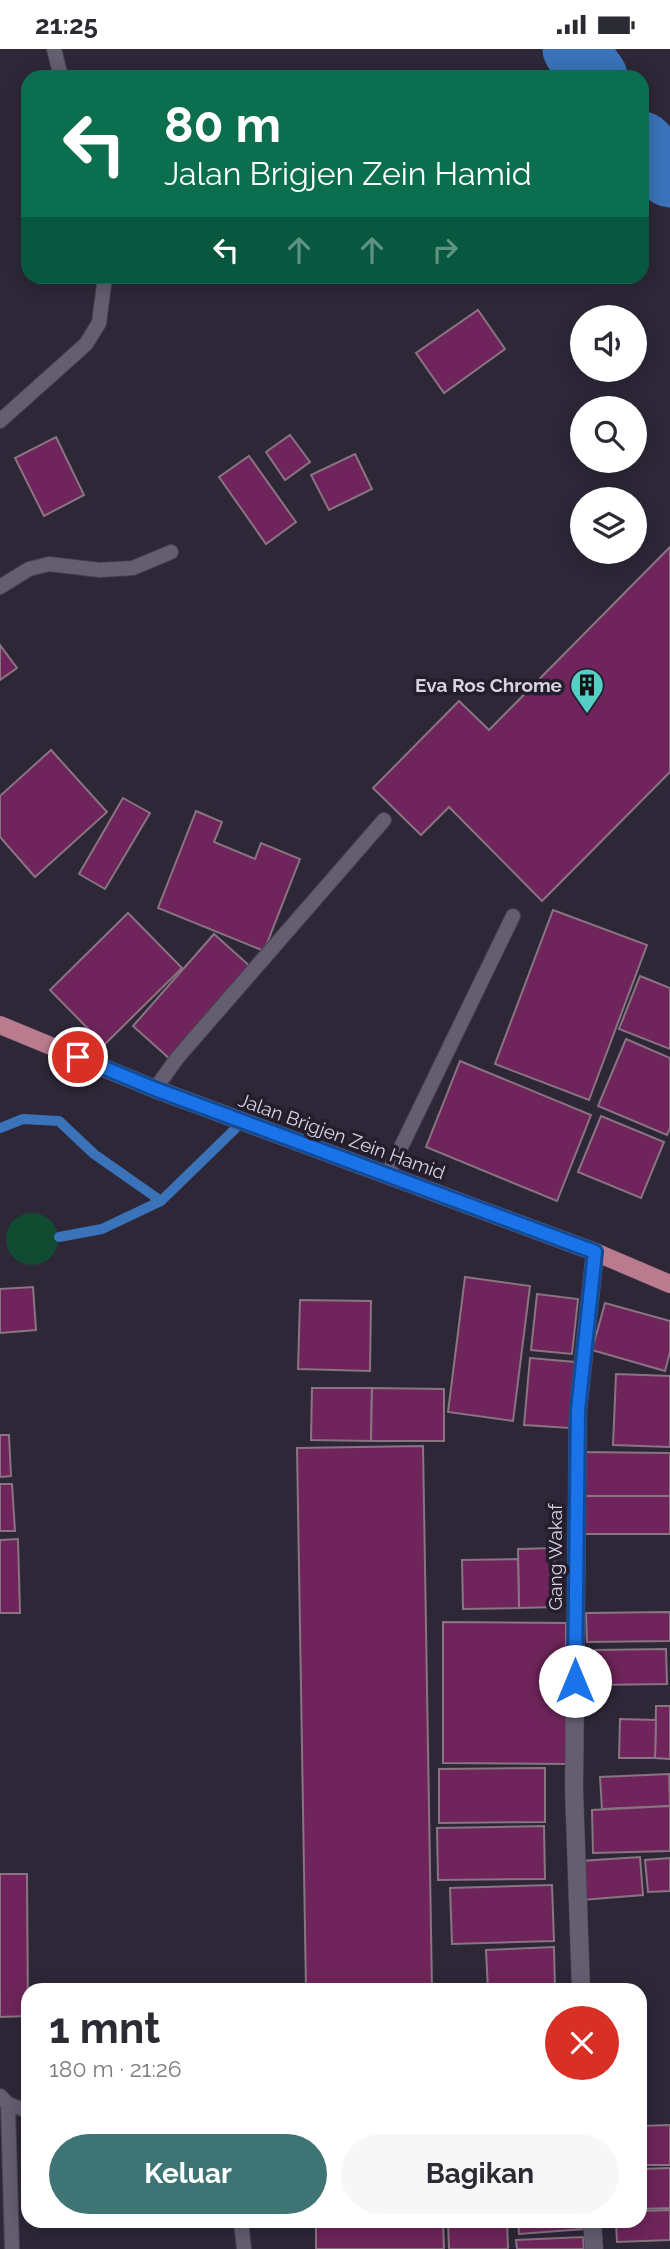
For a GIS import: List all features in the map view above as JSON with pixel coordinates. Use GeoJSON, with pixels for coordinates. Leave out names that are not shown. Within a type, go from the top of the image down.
{"type":"FeatureCollection","features":[{"type":"Feature","properties":{"kind":"main road","name":"Jalan Brigjen Zein Hamid"},"geometry":{"type":"LineString","coordinates":[[0,1025],[155,1089],[595,1252],[670,1284]]}},
{"type":"Feature","properties":{"kind":"street","name":"Gang Wakaf"},"geometry":{"type":"LineString","coordinates":[[581,1983],[574,1789],[578,1410],[595,1252]]}},
{"type":"Feature","properties":{"kind":"street"},"geometry":{"type":"LineString","coordinates":[[592,2228],[594,2249]]}},
{"type":"Feature","properties":{"kind":"lane"},"geometry":{"type":"LineString","coordinates":[[54,49],[59,70]]}},
{"type":"Feature","properties":{"kind":"lane"},"geometry":{"type":"LineString","coordinates":[[0,421],[86,344],[99,323],[104,284]]}},
{"type":"Feature","properties":{"kind":"lane"},"geometry":{"type":"LineString","coordinates":[[0,587],[29,569],[50,564],[100,570],[133,568],[171,552]]}},
{"type":"Feature","properties":{"kind":"lane"},"geometry":{"type":"LineString","coordinates":[[155,1089],[178,1057],[384,820]]}},
{"type":"Feature","properties":{"kind":"lane"},"geometry":{"type":"LineString","coordinates":[[387,1176],[513,916]]}},
{"type":"Feature","properties":{"kind":"lane"},"geometry":{"type":"LineString","coordinates":[[12,2249],[4,2100],[21,2108]]}},
{"type":"Feature","properties":{"kind":"lane"},"geometry":{"type":"LineString","coordinates":[[242,2228],[244,2249]]}},
{"type":"Feature","properties":{"kind":"green space"},"geometry":{"type":"Polygon","coordinates":[[[32,1213],[42,1215],[50,1221],[56,1229],[56,1249],[50,1257],[42,1263],[32,1265],[22,1263],[14,1257],[8,1249],[6,1239],[8,1229],[14,1221],[22,1215],[32,1213]]]}},
{"type":"Feature","properties":{"kind":"building"},"geometry":{"type":"Polygon","coordinates":[[[478,310],[505,349],[444,393],[416,353],[478,310]]]}},
{"type":"Feature","properties":{"kind":"building"},"geometry":{"type":"Polygon","coordinates":[[[290,435],[310,462],[285,480],[266,452],[290,435]]]}},
{"type":"Feature","properties":{"kind":"building"},"geometry":{"type":"Polygon","coordinates":[[[56,437],[84,495],[44,516],[15,458],[56,437]]]}},
{"type":"Feature","properties":{"kind":"building"},"geometry":{"type":"Polygon","coordinates":[[[355,454],[372,489],[329,510],[311,475],[355,454]]]}},
{"type":"Feature","properties":{"kind":"building"},"geometry":{"type":"Polygon","coordinates":[[[249,456],[296,522],[266,544],[219,477],[249,456]]]}},
{"type":"Feature","properties":{"kind":"building","name":"Eva Ros Chrome"},"geometry":{"type":"Polygon","coordinates":[[[670,547],[670,772],[542,901],[449,807],[421,835],[373,788],[459,701],[489,730],[670,547]]]}},
{"type":"Feature","properties":{"kind":"building"},"geometry":{"type":"Polygon","coordinates":[[[0,645],[17,668],[0,680],[0,645]]]}},
{"type":"Feature","properties":{"kind":"building"},"geometry":{"type":"Polygon","coordinates":[[[51,750],[107,812],[35,877],[0,837],[0,796],[51,750]]]}},
{"type":"Feature","properties":{"kind":"building"},"geometry":{"type":"Polygon","coordinates":[[[123,798],[150,813],[105,889],[79,874],[123,798]]]}},
{"type":"Feature","properties":{"kind":"building"},"geometry":{"type":"Polygon","coordinates":[[[196,811],[222,822],[214,842],[255,859],[261,843],[300,859],[264,951],[158,908],[196,811]]]}},
{"type":"Feature","properties":{"kind":"building"},"geometry":{"type":"Polygon","coordinates":[[[553,910],[647,945],[589,1100],[495,1064],[553,910]]]}},
{"type":"Feature","properties":{"kind":"building"},"geometry":{"type":"Polygon","coordinates":[[[128,913],[182,968],[104,1045],[50,990],[128,913]]]}},
{"type":"Feature","properties":{"kind":"building"},"geometry":{"type":"Polygon","coordinates":[[[214,934],[252,968],[171,1060],[133,1026],[214,934]]]}},
{"type":"Feature","properties":{"kind":"building"},"geometry":{"type":"Polygon","coordinates":[[[640,976],[670,988],[670,1049],[619,1029],[640,976]]]}},
{"type":"Feature","properties":{"kind":"building"},"geometry":{"type":"Polygon","coordinates":[[[626,1039],[670,1058],[670,1128],[667,1135],[598,1106],[626,1039]]]}},
{"type":"Feature","properties":{"kind":"building"},"geometry":{"type":"Polygon","coordinates":[[[460,1061],[591,1115],[557,1201],[426,1147],[460,1061]]]}},
{"type":"Feature","properties":{"kind":"building"},"geometry":{"type":"Polygon","coordinates":[[[601,1116],[664,1142],[641,1198],[578,1172],[601,1116]]]}},
{"type":"Feature","properties":{"kind":"building"},"geometry":{"type":"Polygon","coordinates":[[[465,1277],[530,1286],[513,1421],[448,1412],[465,1277]]]}},
{"type":"Feature","properties":{"kind":"building"},"geometry":{"type":"Polygon","coordinates":[[[33,1287],[36,1330],[0,1333],[0,1289],[33,1287]]]}},
{"type":"Feature","properties":{"kind":"building"},"geometry":{"type":"Polygon","coordinates":[[[537,1294],[578,1299],[572,1354],[531,1350],[537,1294]]]}},
{"type":"Feature","properties":{"kind":"building"},"geometry":{"type":"Polygon","coordinates":[[[300,1300],[371,1301],[370,1371],[298,1369],[300,1300]]]}},
{"type":"Feature","properties":{"kind":"building"},"geometry":{"type":"Polygon","coordinates":[[[605,1303],[670,1321],[670,1352],[665,1371],[592,1350],[605,1303]]]}},
{"type":"Feature","properties":{"kind":"building"},"geometry":{"type":"Polygon","coordinates":[[[530,1358],[575,1362],[570,1428],[524,1425],[530,1358]]]}},
{"type":"Feature","properties":{"kind":"building"},"geometry":{"type":"Polygon","coordinates":[[[616,1374],[670,1376],[670,1447],[613,1445],[616,1374]]]}},
{"type":"Feature","properties":{"kind":"building"},"geometry":{"type":"Polygon","coordinates":[[[312,1388],[372,1388],[371,1441],[311,1440],[312,1388]]]}},
{"type":"Feature","properties":{"kind":"building"},"geometry":{"type":"Polygon","coordinates":[[[372,1388],[444,1389],[444,1441],[371,1441],[372,1388]]]}},
{"type":"Feature","properties":{"kind":"building"},"geometry":{"type":"Polygon","coordinates":[[[0,1435],[9,1435],[11,1476],[0,1477],[0,1435]]]}},
{"type":"Feature","properties":{"kind":"building"},"geometry":{"type":"Polygon","coordinates":[[[423,1446],[432,1983],[306,1983],[297,1448],[423,1446]]]}},
{"type":"Feature","properties":{"kind":"building"},"geometry":{"type":"Polygon","coordinates":[[[581,1452],[670,1453],[670,1496],[581,1496],[581,1452]]]}},
{"type":"Feature","properties":{"kind":"building"},"geometry":{"type":"Polygon","coordinates":[[[0,1484],[12,1484],[15,1531],[0,1531],[0,1484]]]}},
{"type":"Feature","properties":{"kind":"building"},"geometry":{"type":"Polygon","coordinates":[[[581,1496],[670,1496],[670,1534],[581,1534],[581,1496]]]}},
{"type":"Feature","properties":{"kind":"building"},"geometry":{"type":"Polygon","coordinates":[[[18,1539],[20,1613],[0,1613],[0,1540],[18,1539]]]}},
{"type":"Feature","properties":{"kind":"building"},"geometry":{"type":"Polygon","coordinates":[[[554,1548],[556,1607],[519,1608],[518,1549],[554,1548]]]}},
{"type":"Feature","properties":{"kind":"building"},"geometry":{"type":"Polygon","coordinates":[[[518,1559],[519,1608],[463,1609],[462,1560],[518,1559]]]}},
{"type":"Feature","properties":{"kind":"building"},"geometry":{"type":"Polygon","coordinates":[[[670,1612],[670,1641],[587,1642],[586,1613],[670,1612]]]}},
{"type":"Feature","properties":{"kind":"building"},"geometry":{"type":"Polygon","coordinates":[[[443,1622],[566,1623],[566,1764],[443,1763],[443,1622]]]}},
{"type":"Feature","properties":{"kind":"building"},"geometry":{"type":"Polygon","coordinates":[[[666,1649],[667,1684],[595,1685],[595,1650],[666,1649]]]}},
{"type":"Feature","properties":{"kind":"building"},"geometry":{"type":"Polygon","coordinates":[[[656,1706],[670,1706],[670,1759],[655,1758],[656,1706]]]}},
{"type":"Feature","properties":{"kind":"building"},"geometry":{"type":"Polygon","coordinates":[[[620,1719],[656,1720],[655,1758],[619,1758],[620,1719]]]}},
{"type":"Feature","properties":{"kind":"building"},"geometry":{"type":"Polygon","coordinates":[[[545,1768],[545,1822],[439,1823],[439,1769],[545,1768]]]}},
{"type":"Feature","properties":{"kind":"building"},"geometry":{"type":"Polygon","coordinates":[[[669,1774],[670,1806],[602,1809],[600,1777],[669,1774]]]}},
{"type":"Feature","properties":{"kind":"building"},"geometry":{"type":"Polygon","coordinates":[[[670,1806],[670,1851],[593,1853],[592,1810],[670,1806]]]}},
{"type":"Feature","properties":{"kind":"building"},"geometry":{"type":"Polygon","coordinates":[[[544,1826],[545,1879],[438,1880],[437,1828],[544,1826]]]}},
{"type":"Feature","properties":{"kind":"building"},"geometry":{"type":"Polygon","coordinates":[[[640,1857],[643,1895],[582,1900],[580,1861],[640,1857]]]}},
{"type":"Feature","properties":{"kind":"building"},"geometry":{"type":"Polygon","coordinates":[[[670,1858],[670,1891],[648,1892],[645,1860],[670,1858]]]}},
{"type":"Feature","properties":{"kind":"building"},"geometry":{"type":"Polygon","coordinates":[[[0,1874],[27,1874],[28,1983],[21,1983],[21,2016],[0,2017],[0,1874]]]}},
{"type":"Feature","properties":{"kind":"building"},"geometry":{"type":"Polygon","coordinates":[[[552,1885],[554,1941],[452,1944],[450,1888],[552,1885]]]}},
{"type":"Feature","properties":{"kind":"building"},"geometry":{"type":"Polygon","coordinates":[[[554,1947],[555,1983],[488,1983],[486,1950],[554,1947]]]}},
{"type":"Feature","properties":{"kind":"building"},"geometry":{"type":"Polygon","coordinates":[[[670,2125],[670,2165],[647,2165],[647,2126],[670,2125]]]}},
{"type":"Feature","properties":{"kind":"building"},"geometry":{"type":"Polygon","coordinates":[[[670,2168],[670,2208],[647,2209],[647,2169],[670,2168]]]}},
{"type":"Feature","properties":{"kind":"building"},"geometry":{"type":"Polygon","coordinates":[[[670,2210],[670,2240],[617,2242],[616,2228],[647,2228],[647,2211],[670,2210]]]}},
{"type":"Feature","properties":{"kind":"building"},"geometry":{"type":"Polygon","coordinates":[[[316,2228],[443,2228],[444,2249],[316,2249],[316,2228]]]}},
{"type":"Feature","properties":{"kind":"building"},"geometry":{"type":"Polygon","coordinates":[[[448,2228],[507,2228],[508,2249],[449,2249],[448,2228]]]}},
{"type":"Feature","properties":{"kind":"building"},"geometry":{"type":"Polygon","coordinates":[[[519,2228],[584,2229],[519,2234],[519,2228]]]}},
{"type":"Feature","properties":{"kind":"building"},"geometry":{"type":"Polygon","coordinates":[[[583,2237],[584,2249],[517,2249],[516,2240],[583,2237]]]}},
{"type":"Feature","properties":{"kind":"waterway"},"geometry":{"type":"LineString","coordinates":[[575,49],[590,70]]}},
{"type":"Feature","properties":{"kind":"waterway"},"geometry":{"type":"LineString","coordinates":[[649,152],[670,175]]}},
{"type":"Feature","properties":{"kind":"waterway"},"geometry":{"type":"LineString","coordinates":[[0,1128],[23,1119],[59,1121],[94,1154],[161,1201]]}},
{"type":"Feature","properties":{"kind":"waterway"},"geometry":{"type":"LineString","coordinates":[[59,1237],[102,1229],[161,1201],[235,1129]]}},
{"type":"Feature","properties":{"kind":"place","name":"Eva Ros Chrome"},"geometry":{"type":"Point","coordinates":[587,715]}},
{"type":"Feature","properties":{"kind":"route"},"geometry":{"type":"LineString","coordinates":[[78,1057],[155,1089],[595,1252],[578,1410],[575,1681]]}}]}
